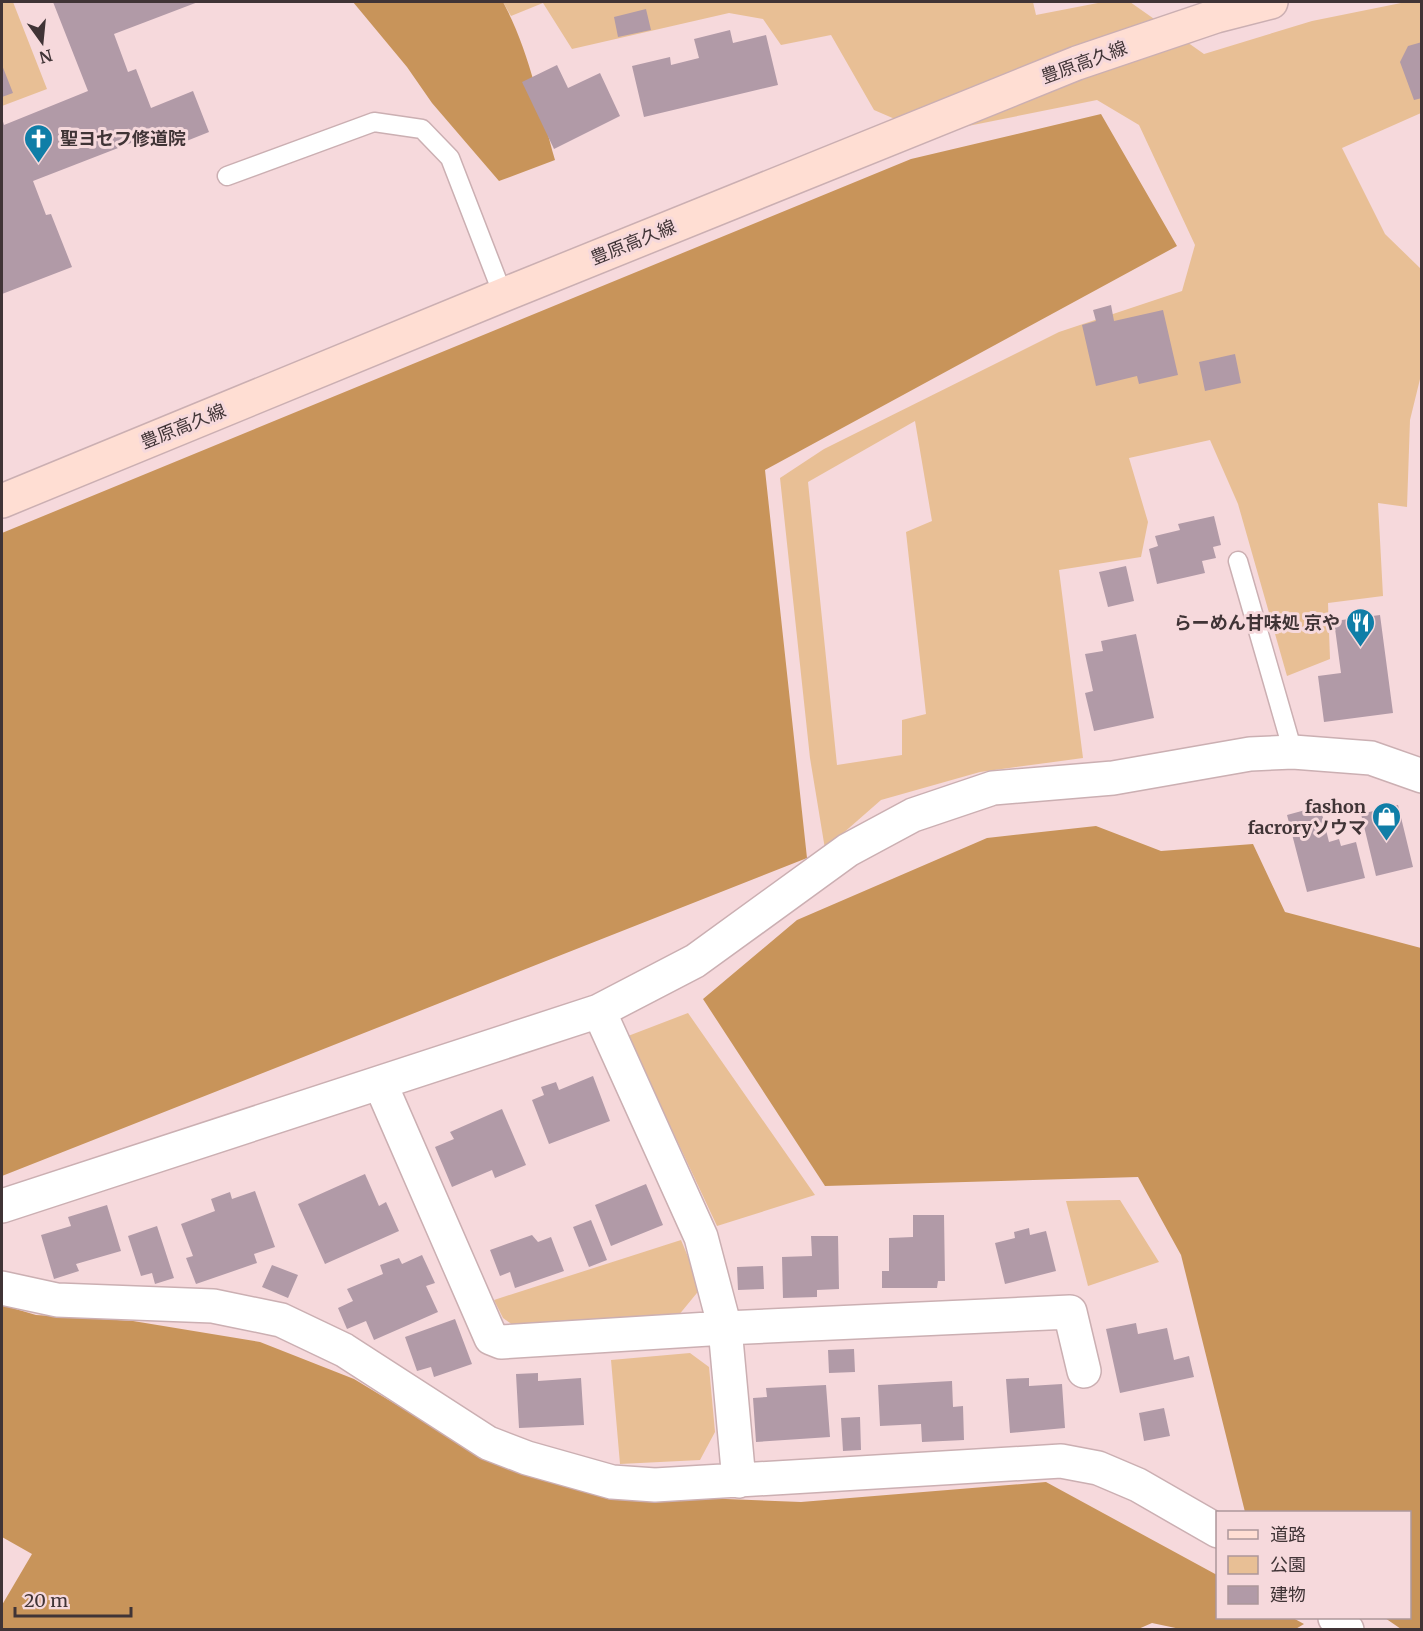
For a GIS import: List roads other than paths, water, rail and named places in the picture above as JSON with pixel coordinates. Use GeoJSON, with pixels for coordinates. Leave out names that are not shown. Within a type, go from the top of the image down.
{"type":"FeatureCollection","features":[{"type":"Feature","properties":{"kind":"main road","name":"豊原高久線"},"geometry":{"type":"LineString","coordinates":[[2,501],[1077,63],[1216,16],[1271,2]]}},
{"type":"Feature","properties":{"kind":"street"},"geometry":{"type":"LineString","coordinates":[[2,1206],[599,1011],[695,961],[848,850],[913,815],[993,788],[1113,778],[1250,754],[1293,752],[1371,758],[1422,776]]}},
{"type":"Feature","properties":{"kind":"street"},"geometry":{"type":"LineString","coordinates":[[599,1011],[701,1237],[725,1328],[739,1480]]}},
{"type":"Feature","properties":{"kind":"street"},"geometry":{"type":"LineString","coordinates":[[380,1083],[491,1338],[501,1342],[725,1328],[1070,1312],[1084,1371]]}},
{"type":"Feature","properties":{"kind":"street"},"geometry":{"type":"LineString","coordinates":[[2,1288],[57,1300],[213,1306],[281,1320],[344,1350],[488,1443],[527,1458],[612,1482],[655,1485],[1061,1461],[1098,1468],[1138,1485],[1216,1530]]}},
{"type":"Feature","properties":{"kind":"lane"},"geometry":{"type":"LineString","coordinates":[[227,176],[374,122],[422,129],[450,158],[503,295]]}},
{"type":"Feature","properties":{"kind":"lane"},"geometry":{"type":"LineString","coordinates":[[1238,561],[1293,752]]}},
{"type":"Feature","properties":{"kind":"place","name":"聖ヨセフ修道院"},"geometry":{"type":"Point","coordinates":[39,164]}},
{"type":"Feature","properties":{"kind":"place","name":"らーめん甘味処 京や"},"geometry":{"type":"Point","coordinates":[1361,648]}},
{"type":"Feature","properties":{"kind":"place","name":"fashon facroryソウマ"},"geometry":{"type":"Point","coordinates":[1387,842]}}]}
